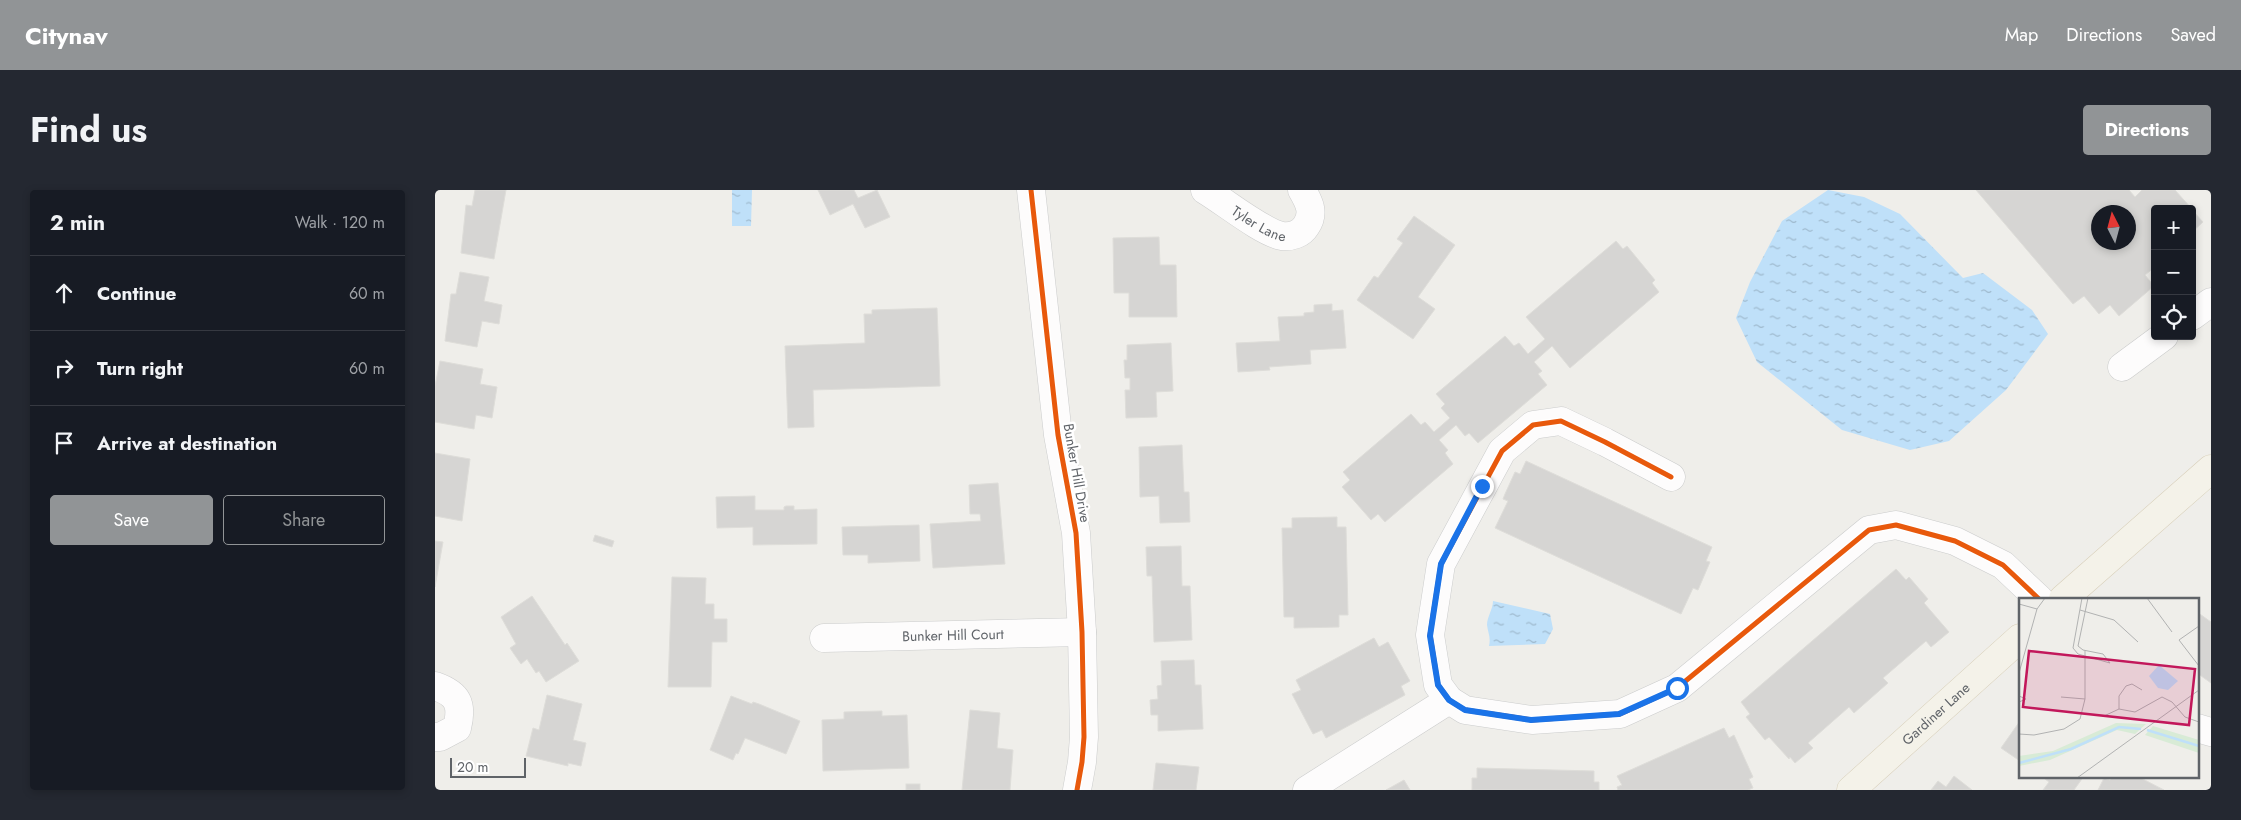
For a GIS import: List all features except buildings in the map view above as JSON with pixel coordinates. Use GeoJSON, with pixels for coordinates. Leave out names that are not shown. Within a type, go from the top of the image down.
{"type":"FeatureCollection","features":[{"type":"Feature","properties":{"kind":"main road"},"geometry":{"type":"LineString","coordinates":[[2064,598],[2211,469]]}},
{"type":"Feature","properties":{"kind":"main road","name":"Gardiner Lane"},"geometry":{"type":"LineString","coordinates":[[1851,790],[2019,639]]}},
{"type":"Feature","properties":{"kind":"street","name":"Bunker Hill Drive"},"geometry":{"type":"LineString","coordinates":[[1031,190],[1058,435],[1076,533],[1084,737],[1077,790]]}},
{"type":"Feature","properties":{"kind":"street","name":"Tyler Lane"},"geometry":{"type":"LineString","coordinates":[[1205,190],[1269,231],[1283,236],[1295,236],[1307,225],[1311,216],[1309,204],[1302,190]]}},
{"type":"Feature","properties":{"kind":"street"},"geometry":{"type":"LineString","coordinates":[[2196,313],[2211,302]]}},
{"type":"Feature","properties":{"kind":"street"},"geometry":{"type":"LineString","coordinates":[[2122,367],[2159,340]]}},
{"type":"Feature","properties":{"kind":"street"},"geometry":{"type":"LineString","coordinates":[[1671,477],[1561,421],[1533,425],[1502,451],[1441,564],[1430,636],[1438,685],[1449,700],[1465,710],[1531,720],[1619,714],[1677,688],[1869,530],[1896,525],[1955,541],[2003,565],[2038,598]]}},
{"type":"Feature","properties":{"kind":"street","name":"Bunker Hill Court"},"geometry":{"type":"LineString","coordinates":[[824,638],[1081,632]]}},
{"type":"Feature","properties":{"kind":"street"},"geometry":{"type":"LineString","coordinates":[[435,686],[449,691],[459,702],[460,717],[457,728],[435,737]]}},
{"type":"Feature","properties":{"kind":"street"},"geometry":{"type":"LineString","coordinates":[[1307,790],[1449,700]]}},
{"type":"Feature","properties":{"kind":"water"},"geometry":{"type":"Polygon","coordinates":[[[732,190],[752,190],[751,226],[732,226],[732,190]]]}},
{"type":"Feature","properties":{"kind":"water"},"geometry":{"type":"Polygon","coordinates":[[[1828,190],[1864,197],[1900,214],[1963,278],[1983,273],[2032,310],[2048,334],[2006,390],[1949,441],[1910,450],[1842,430],[1757,362],[1736,318],[1750,282],[1782,221],[1828,190]]]}},
{"type":"Feature","properties":{"kind":"water"},"geometry":{"type":"Polygon","coordinates":[[[1493,601],[1550,614],[1553,629],[1545,644],[1489,646],[1490,638],[1487,622],[1493,601]]]}},
{"type":"Feature","properties":{"kind":"cycle path"},"geometry":{"type":"LineString","coordinates":[[1031,190],[1058,435],[1076,533],[1082,632],[1084,737],[1077,790]]}},
{"type":"Feature","properties":{"kind":"cycle path"},"geometry":{"type":"LineString","coordinates":[[1671,477],[1561,421],[1533,425],[1502,451],[1441,564],[1430,635],[1438,685],[1449,700],[1465,710],[1532,720],[1620,714],[1677,688],[1869,530],[1896,525],[1955,541],[2003,565],[2038,598]]}},
{"type":"Feature","properties":{"kind":"route"},"geometry":{"type":"LineString","coordinates":[[1482,486],[1441,564],[1430,636],[1438,685],[1449,700],[1465,710],[1531,720],[1619,714],[1677,688]]}}]}
